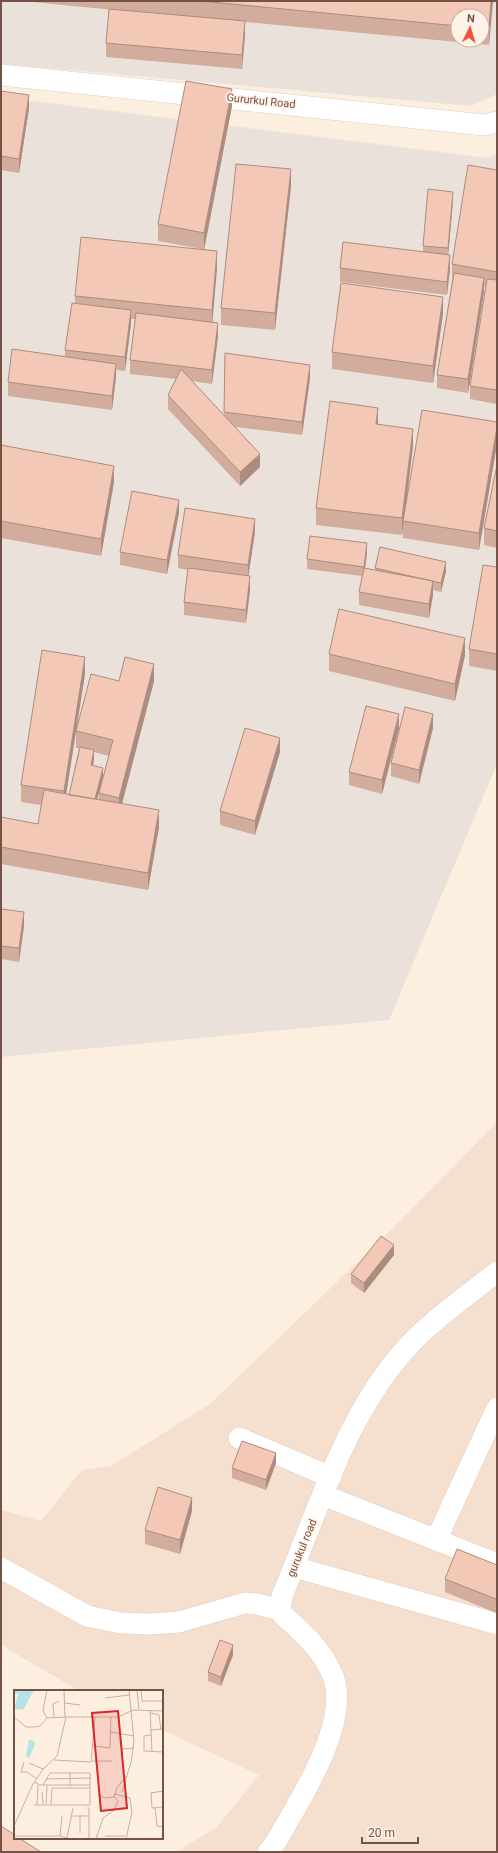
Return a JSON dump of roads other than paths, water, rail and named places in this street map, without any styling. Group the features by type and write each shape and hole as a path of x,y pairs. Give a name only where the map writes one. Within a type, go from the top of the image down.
{"street":[{"name":"Gururkul Road","path":"1,75 484,125 497,122"},
{"name":"gurukul road","path":"280,1610 282,1596 327,1486 361,1412 390,1368 414,1340 497,1272"},
{"path":"436,1540 497,1408"},
{"path":"239,1438 327,1486 436,1540 497,1564"},
{"path":"294,1567 497,1624"},
{"path":"1,1568 87,1616 121,1623 149,1624 179,1622 245,1603 280,1610 283,1615 313,1643 324,1658 333,1677 338,1696 336,1716 328,1742 305,1791 274,1845 268,1852"}]}
